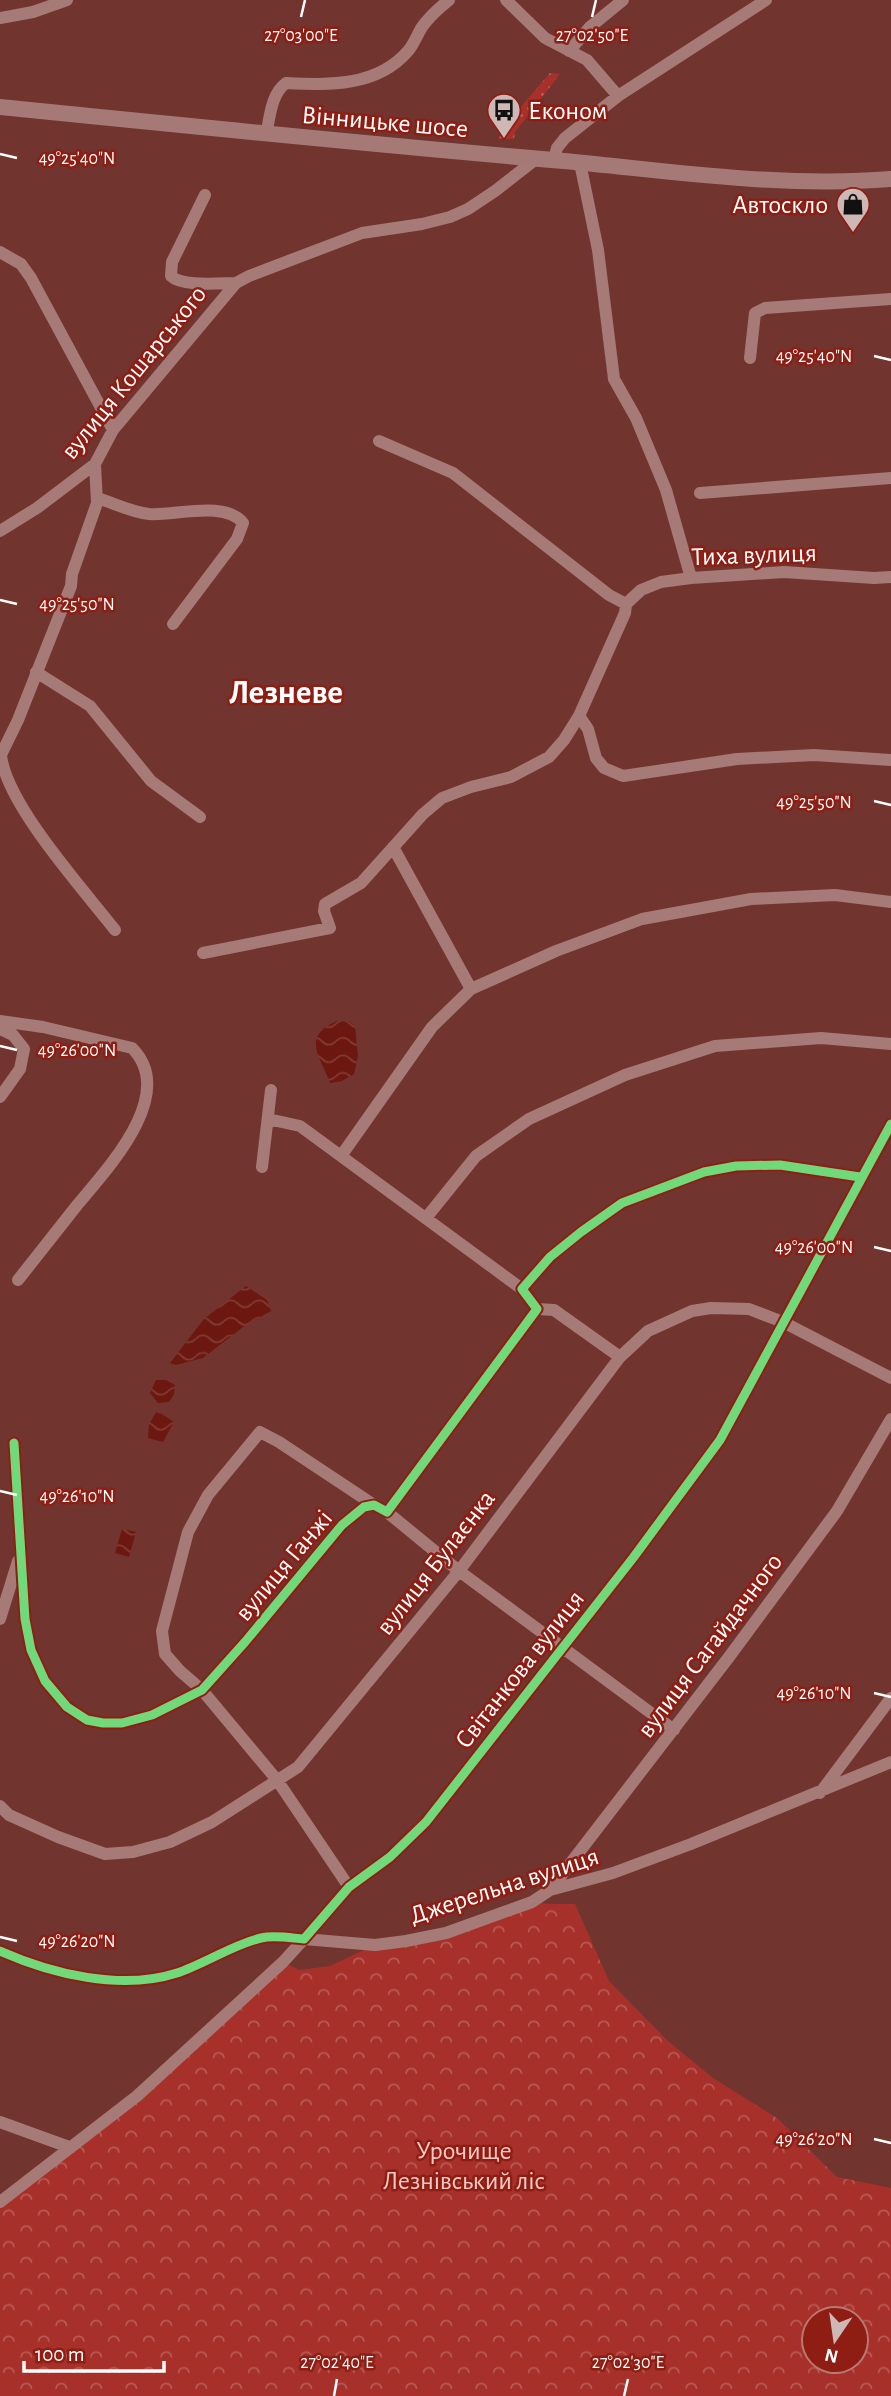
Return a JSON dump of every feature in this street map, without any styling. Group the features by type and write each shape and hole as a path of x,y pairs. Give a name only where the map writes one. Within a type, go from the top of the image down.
{"main road":[{"name":"Вінницьке шосе","path":"0,107 266,135 811,182 891,179"}],"street":[{"path":"0,18 33,12 67,0"},
{"path":"266,135 274,101 286,83 350,84 396,63 409,50 424,24 449,0"},
{"path":"506,0 545,38 587,60 618,96"},
{"path":"569,51 590,27 622,0"},
{"path":"554,160 557,148 565,138 618,96 766,0"},
{"name":"вулиця Кошарського","path":"1,528 37,508 95,464 113,430 236,283 362,233 450,217 486,197 536,159"},
{"path":"580,163 598,250 614,379 636,418 666,490 691,578"},
{"path":"205,195 172,262 171,276 184,282 236,283"},
{"path":"0,252 21,264 31,278 113,430"},
{"path":"750,358 755,313 765,308 891,299"},
{"path":"203,953 330,928 324,911 325,904 361,883 423,814 442,798 511,777 549,757 579,716 625,613 626,604 609,595 453,473 379,441"},
{"path":"95,464 97,498 72,573 71,586 18,720 0,756 6,776 38,831 115,930"},
{"path":"700,493 891,478"},
{"path":"97,498 135,512 152,514 203,510 237,516 243,523 237,539 173,624"},
{"name":"Тиха вулиця","path":"626,604 641,590 661,582 691,578 783,572 891,577"},
{"path":"36,672 90,706 151,780 200,817"},
{"path":"579,716 588,729 596,758 604,768 623,776 737,759 814,755 891,760"},
{"path":"393,847 471,989"},
{"path":"341,1156 432,1027 471,989 556,951 642,919 751,899 835,895 891,902"},
{"path":"0,1021 43,1027 132,1048 144,1064 148,1079 140,1116 127,1144 18,1280"},
{"path":"0,1029 13,1035 24,1049 20,1069 0,1097"},
{"path":"426,1219 476,1156 529,1119 625,1075 715,1046 821,1038 891,1044"},
{"path":"262,1167 271,1090"},
{"path":"268,1119 300,1126 522,1289 537,1309 554,1310 620,1357"},
{"name":"Світанкова вулиця","path":"304,1939 349,1887 390,1857 426,1822 633,1558 720,1440 891,1124"},
{"path":"522,1289 550,1257 622,1203 704,1172 736,1166 780,1165 860,1177"},
{"name":"вулиця Булаєнка","path":"0,1806 9,1815 33,1826 105,1854 133,1852 170,1842 212,1822 298,1767 459,1571 620,1357 648,1331 692,1311 711,1308 749,1309 783,1322 891,1378"},
{"path":"387,1512 537,1309"},
{"name":"вулиця Сагайдачного","path":"550,1890 674,1730 837,1511 891,1419"},
{"path":"349,1887 278,1780 202,1690 165,1654 162,1630 188,1532 208,1495 260,1432 387,1512 459,1571 674,1730"},
{"name":"вулиця Ганжі","path":"14,1443 25,1619 31,1650 45,1681 67,1707 87,1720 122,1723 152,1715 202,1690 342,1525 364,1507 374,1504"},
{"path":"0,1619 20,1551"},
{"path":"820,1793 891,1698"},
{"name":"Джерельна вулиця","path":"304,1939 375,1945 446,1933 531,1902 550,1890 613,1873 820,1793 891,1762"},
{"path":"0,1951 41,1967 72,1974 127,1980 176,1973 262,1938 304,1939"},
{"path":"0,2202 137,2096 283,1962 304,1939"},
{"path":"0,2122 69,2147"}],"green space":[{"path":"550,73 560,74 515,132 514,139 498,139 524,103"},
{"name":"Урочище Лезнівський ліс","path":"532,1902 575,1904 609,1981 668,2041 713,2078 777,2118 837,2177 891,2188 891,2396 0,2396 0,2202 69,2147 283,1962 299,1970 330,1966 375,1945 406,1941"}],"water":[{"path":"337,1021 349,1021 355,1026 358,1056 354,1074 342,1081 330,1083 316,1048 316,1041 326,1027"},
{"path":"246,1286 267,1300 271,1311 243,1327 203,1358 176,1365 170,1363 204,1319"},
{"path":"156,1380 166,1380 175,1385 169,1402 158,1403 150,1393"},
{"path":"157,1411 174,1422 163,1442 148,1438 149,1424"},
{"path":"122,1529 136,1532 129,1557 115,1553"}],"cycle path":[{"path":"0,1951 64,1973 110,1980 133,1980 177,1973 261,1938 304,1939 349,1887 390,1857 426,1822 633,1558 720,1440 891,1124"},
{"path":"14,1443 25,1619 31,1650 45,1681 67,1707 87,1720 122,1723 152,1715 202,1690 342,1525 364,1507 374,1505 387,1512 537,1309 522,1289 550,1257 581,1232 622,1203 704,1172 736,1166 780,1165 860,1177"}],"place":[{"name":"Економ","path":"504,140"},
{"name":"Автоскло","path":"853,234"}],"district":[{"name":"Лезневе","path":"286,691"}]}
